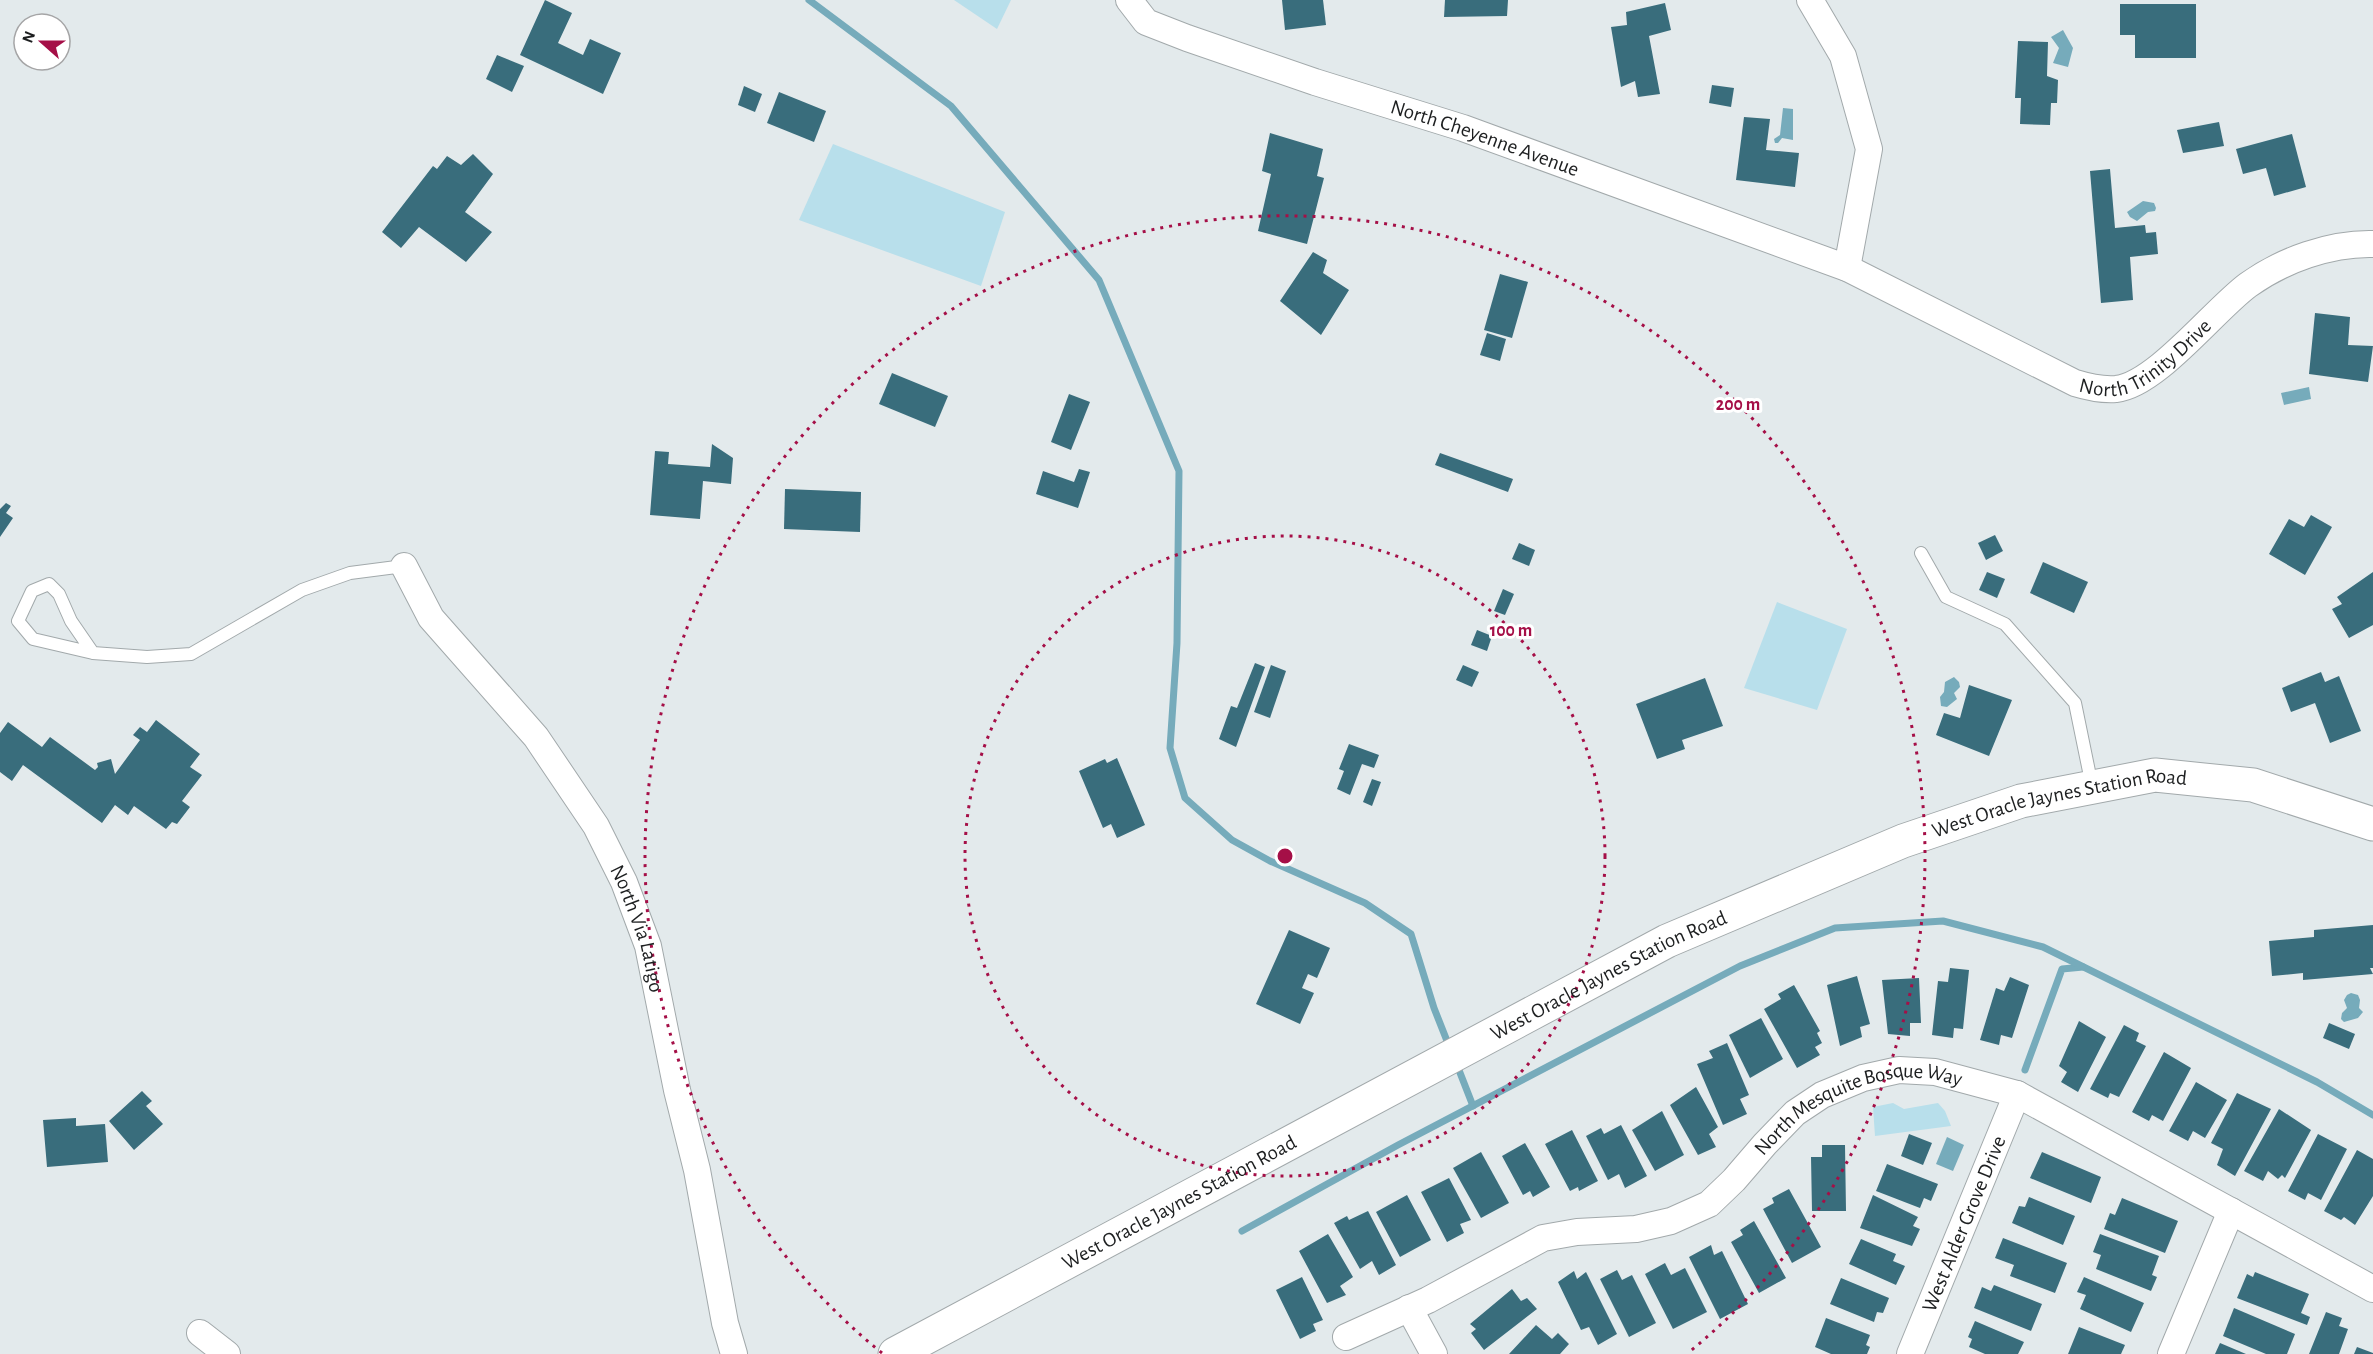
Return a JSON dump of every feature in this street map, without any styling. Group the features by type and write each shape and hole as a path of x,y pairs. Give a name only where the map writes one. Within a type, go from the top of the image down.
{"street":[{"name":"North Cheyenne Avenue","path":"1129,0 1146,22 1177,34 1315,82 1463,128 1847,268"},
{"path":"1810,0 1843,56 1869,149 1847,268"},
{"name":"North Trinity Drive","path":"1847,268 2075,383 2095,388 2118,389 2151,374 2248,286 2286,263 2338,248 2373,244"},
{"name":"North Via Latigo","path":"404,566 432,618 537,737 596,825 624,882 648,946 676,1090 697,1170 725,1323 735,1354"},
{"name":"West Oracle Jaynes Station Road","path":"895,1354 1667,940 1903,841 2021,801 2156,775 2253,785 2373,824"},
{"name":"North Mesquite Bosque Way","path":"1346,1337 1409,1308 1543,1238 1577,1232 1636,1229 1671,1221 1709,1204 1795,1113 1822,1095 1863,1078 1899,1070 1935,1072 2017,1094 2373,1289"},
{"name":"West Alder Grove Drive","path":"1910,1354 2017,1094"},
{"path":"2170,1354 2231,1211"},
{"path":"1409,1308 1434,1354"},
{"path":"200,1333 227,1354"}],"lane":[{"path":"1921,553 1946,597 2005,624 2075,703 2092,788"},
{"path":"93,653 71,621 59,594 49,584 32,591 18,621 33,639 93,653 147,657 191,654 302,590 350,573 404,566"}],"shaded area":[{"path":"954,0 1011,0 997,29"},
{"path":"2063,30 2073,48 2068,67 2053,63 2059,48 2051,37"},
{"path":"1783,108 1793,109 1793,140 1782,138 1775,143 1774,139 1780,135"},
{"path":"833,144 1005,212 981,286 799,220"},
{"path":"2143,201 2154,203 2156,208 2155,211 2148,212 2137,221 2127,212"},
{"path":"2309,387 2311,399 2284,405 2281,393"},
{"path":"1777,602 1847,629 1817,710 1744,688"},
{"path":"1954,677 1960,687 1954,693 1957,699 1947,707 1941,706 1940,697 1944,692 1945,682"},
{"path":"2351,993 2358,995 2359,1008 2363,1012 2358,1018 2344,1022 2341,1019 2342,1013 2347,1008 2344,1000"},
{"path":"1893,1103 1904,1109 1938,1103 1945,1111 1951,1126 1875,1136 1873,1107"},
{"path":"1947,1137 1964,1145 1953,1171 1936,1164"}],"building":[{"path":"545,0 572,13 558,43 583,55 590,39 621,53 603,94 520,55"},
{"path":"1282,0 1323,0 1326,25 1285,30"},
{"path":"1445,0 1508,0 1507,16 1444,17"},
{"path":"1665,3 1671,30 1649,36 1660,94 1638,97 1635,81 1621,87 1611,27 1627,25 1626,12"},
{"path":"2120,4 2196,4 2196,58 2135,58 2135,35 2120,35"},
{"path":"2018,41 2048,42 2047,76 2058,80 2057,103 2051,103 2050,125 2020,124 2021,98 2015,98"},
{"path":"497,55 524,66 512,92 486,79"},
{"path":"1712,85 1734,88 1731,107 1709,103"},
{"path":"744,86 762,94 755,112 738,105"},
{"path":"779,92 826,111 814,142 767,123"},
{"path":"1744,117 1770,119 1766,150 1799,153 1795,187 1736,180"},
{"path":"2219,122 2224,146 2183,153 2177,130"},
{"path":"1270,133 1323,149 1317,176 1324,178 1307,244 1258,231 1271,174 1262,171"},
{"path":"2292,134 2306,187 2274,196 2266,168 2243,174 2236,149"},
{"path":"473,154 493,174 465,212 492,232 466,262 419,227 401,248 382,232 433,166 437,169 447,156 461,165"},
{"path":"2110,169 2115,228 2145,225 2146,233 2156,232 2158,254 2130,257 2133,300 2101,303 2090,171"},
{"path":"1313,252 1327,260 1323,273 1349,290 1321,335 1280,301"},
{"path":"1500,274 1528,282 1512,338 1484,330"},
{"path":"2315,313 2350,317 2348,345 2373,346 2368,382 2309,374"},
{"path":"1487,333 1506,339 1500,361 1480,355"},
{"path":"892,373 948,396 935,427 879,404"},
{"path":"1069,394 1090,402 1071,450 1051,442"},
{"path":"712,444 733,458 731,484 703,481 700,519 650,515 655,451 669,452 668,464 710,467"},
{"path":"1440,453 1513,479 1508,492 1435,465"},
{"path":"1079,469 1090,472 1078,508 1036,494 1043,471 1074,482"},
{"path":"785,489 861,492 860,532 784,529"},
{"path":"6,503 11,506 6,513 13,518 0,537 0,509"},
{"path":"2311,515 2332,527 2305,575 2269,554 2289,519 2304,527"},
{"path":"1995,535 2003,551 1986,560 1978,543"},
{"path":"1519,543 1535,550 1529,566 1512,559"},
{"path":"2043,562 2088,582 2074,613 2030,593"},
{"path":"1987,572 2005,579 1997,598 1979,590"},
{"path":"2373,572 2373,625 2349,638 2332,609 2342,604 2337,597"},
{"path":"1503,589 1514,594 1505,615 1494,611"},
{"path":"1477,630 1492,636 1487,651 1471,645"},
{"path":"1255,663 1265,667 1236,747 1219,739 1231,706 1237,708"},
{"path":"1271,665 1286,671 1270,718 1254,712"},
{"path":"1463,665 1479,672 1472,687 1456,680"},
{"path":"2321,672 2325,682 2339,676 2361,731 2330,743 2315,703 2291,712 2282,688"},
{"path":"1705,678 1723,726 1682,740 1685,749 1657,759 1636,704"},
{"path":"1969,685 2012,700 1989,756 1936,735 1944,713 1960,718"},
{"path":"156,720 200,754 190,767 202,775 182,801 190,807 177,824 172,822 166,829 134,806 128,815 115,805 102,823 23,765 12,781 0,772 0,733 8,722 42,747 50,737 95,770 98,767 97,763 111,759 115,774 140,740 133,735 140,727 147,732"},
{"path":"1349,744 1379,755 1374,768 1362,764 1350,795 1337,789 1344,771 1339,769"},
{"path":"1117,758 1145,825 1117,838 1111,824 1103,828 1079,771 1105,759 1107,763"},
{"path":"1372,779 1381,782 1372,806 1363,802"},
{"path":"2373,925 2373,968 2370,968 2373,974 2303,980 2303,973 2272,976 2269,941 2314,937 2314,930"},
{"path":"1289,930 1330,948 1317,978 1308,974 1302,988 1314,993 1300,1024 1256,1004"},
{"path":"1950,968 1969,970 1963,1029 1954,1028 1953,1038 1932,1035 1938,981 1948,982"},
{"path":"1857,976 1870,1024 1860,1027 1862,1037 1840,1046 1827,985"},
{"path":"2010,977 2029,985 2012,1038 2001,1035 1999,1045 1980,1040 1996,988 2004,991"},
{"path":"1919,978 1921,1023 1910,1023 1910,1036 1888,1034 1882,980"},
{"path":"1794,985 1820,1031 1817,1033 1822,1043 1815,1047 1820,1055 1797,1068 1764,1009 1781,999 1778,994"},
{"path":"1761,1018 1783,1059 1750,1078 1729,1035"},
{"path":"2079,1021 2106,1037 2078,1092 2061,1082 2067,1072 2059,1066"},
{"path":"2329,1023 2355,1034 2349,1049 2323,1038"},
{"path":"2124,1025 2139,1033 2136,1041 2146,1046 2119,1097 2110,1093 2108,1098 2090,1089"},
{"path":"1727,1043 1749,1095 1740,1099 1747,1114 1723,1125 1697,1064 1713,1058 1709,1051"},
{"path":"2164,1052 2191,1068 2163,1121 2152,1115 2149,1121 2132,1112"},
{"path":"2196,1082 2227,1100 2205,1138 2193,1131 2188,1141 2169,1131"},
{"path":"1696,1087 1718,1127 1709,1134 1716,1147 1698,1155 1670,1105"},
{"path":"142,1091 152,1101 146,1106 163,1124 134,1150 109,1121"},
{"path":"2237,1093 2271,1109 2235,1176 2217,1165 2223,1149 2211,1143"},
{"path":"2279,1109 2311,1130 2285,1178 2282,1175 2278,1179 2268,1171 2263,1181 2244,1171"},
{"path":"1662,1111 1684,1155 1655,1171 1632,1130"},
{"path":"76,1118 76,1126 105,1124 108,1162 47,1167 43,1120"},
{"path":"1621,1125 1647,1176 1625,1188 1619,1174 1608,1180 1586,1136 1601,1128 1604,1134"},
{"path":"1572,1130 1598,1181 1579,1191 1578,1187 1570,1191 1545,1144"},
{"path":"1909,1134 1932,1143 1923,1165 1901,1156"},
{"path":"2318,1134 2347,1149 2321,1200 2308,1193 2305,1200 2288,1191"},
{"path":"1525,1143 1550,1187 1533,1197 1530,1191 1523,1195 1502,1156"},
{"path":"1822,1145 1845,1145 1846,1211 1812,1211 1811,1157 1822,1157"},
{"path":"2357,1150 2373,1159 2373,1196 2355,1225 2344,1217 2341,1220 2324,1211"},
{"path":"1481,1152 1509,1203 1481,1218 1453,1168"},
{"path":"2042,1152 2101,1177 2091,1203 2030,1178"},
{"path":"1887,1164 1938,1184 1931,1201 1924,1198 1920,1208 1876,1191"},
{"path":"1449,1178 1471,1220 1460,1224 1464,1233 1447,1242 1421,1192"},
{"path":"1789,1189 1821,1247 1792,1263 1763,1209 1774,1203 1772,1198"},
{"path":"1407,1195 1431,1240 1400,1257 1376,1212"},
{"path":"1873,1195 1918,1217 1913,1226 1920,1229 1912,1246 1860,1228"},
{"path":"2029,1197 2075,1216 2063,1245 2012,1223 2019,1206 2025,1207"},
{"path":"2122,1198 2178,1221 2165,1253 2104,1229 2110,1213 2115,1215"},
{"path":"1368,1211 1396,1265 1379,1275 1372,1261 1360,1269 1334,1223 1347,1216 1349,1220"},
{"path":"1754,1221 1786,1278 1759,1293 1731,1242 1743,1235 1740,1230"},
{"path":"1328,1234 1353,1277 1340,1286 1346,1295 1327,1303 1299,1251"},
{"path":"2100,1234 2159,1256 2152,1275 2157,1277 2151,1291 2096,1269 2101,1255 2093,1252"},
{"path":"2003,1238 2067,1263 2055,1293 2010,1276 2014,1265 1995,1258"},
{"path":"1861,1239 1896,1254 1893,1261 1905,1266 1896,1285 1849,1264"},
{"path":"1711,1245 1714,1255 1722,1251 1748,1304 1720,1319 1689,1257"},
{"path":"1665,1263 1671,1275 1685,1268 1707,1312 1673,1329 1645,1274"},
{"path":"1617,1270 1622,1280 1632,1275 1656,1323 1629,1337 1600,1279"},
{"path":"1574,1271 1577,1279 1586,1272 1617,1334 1598,1345 1589,1327 1581,1330 1558,1282"},
{"path":"2255,1272 2309,1294 2301,1313 2310,1317 2307,1325 2237,1298 2247,1274 2253,1277"},
{"path":"1302,1277 1323,1320 1313,1324 1316,1331 1300,1339 1276,1290"},
{"path":"2084,1277 2144,1303 2131,1332 2080,1309 2086,1295 2077,1292"},
{"path":"1841,1278 1889,1298 1883,1313 1877,1312 1874,1322 1830,1304"},
{"path":"1994,1285 2042,1304 2031,1331 1974,1308 1982,1287 1991,1291"},
{"path":"1512,1289 1521,1301 1527,1298 1537,1309 1484,1350 1471,1333 1476,1329 1470,1324"},
{"path":"2234,1308 2295,1334 2287,1354 2266,1354 2223,1336"},
{"path":"2326,1312 2342,1318 2339,1326 2348,1329 2339,1354 2309,1354"},
{"path":"1826,1318 1870,1335 1866,1345 1870,1347 1867,1354 1831,1354 1815,1347"},
{"path":"1975,1321 2024,1342 2018,1354 1985,1354 1969,1347 1972,1339 1968,1337"},
{"path":"1536,1325 1552,1339 1558,1333 1569,1344 1560,1354 1509,1354"},
{"path":"2079,1327 2125,1345 2121,1354 2068,1354"},
{"path":"2220,1343 2246,1354 2215,1354"},
{"path":"2357,1347 2373,1353 2373,1354 2354,1354"}],"waterway":[{"path":"809,0 951,106 1099,280 1179,471 1177,643 1170,748 1185,798 1232,840 1270,861 1365,903 1411,934 1434,1008 1449,1046"},
{"path":"1242,1231 1398,1145 1740,966 1835,928 1943,921 2043,947 2317,1082 2373,1115"},
{"path":"2025,1070 2062,969 2083,967"},
{"path":"1457,1065 1473,1106"}]}
